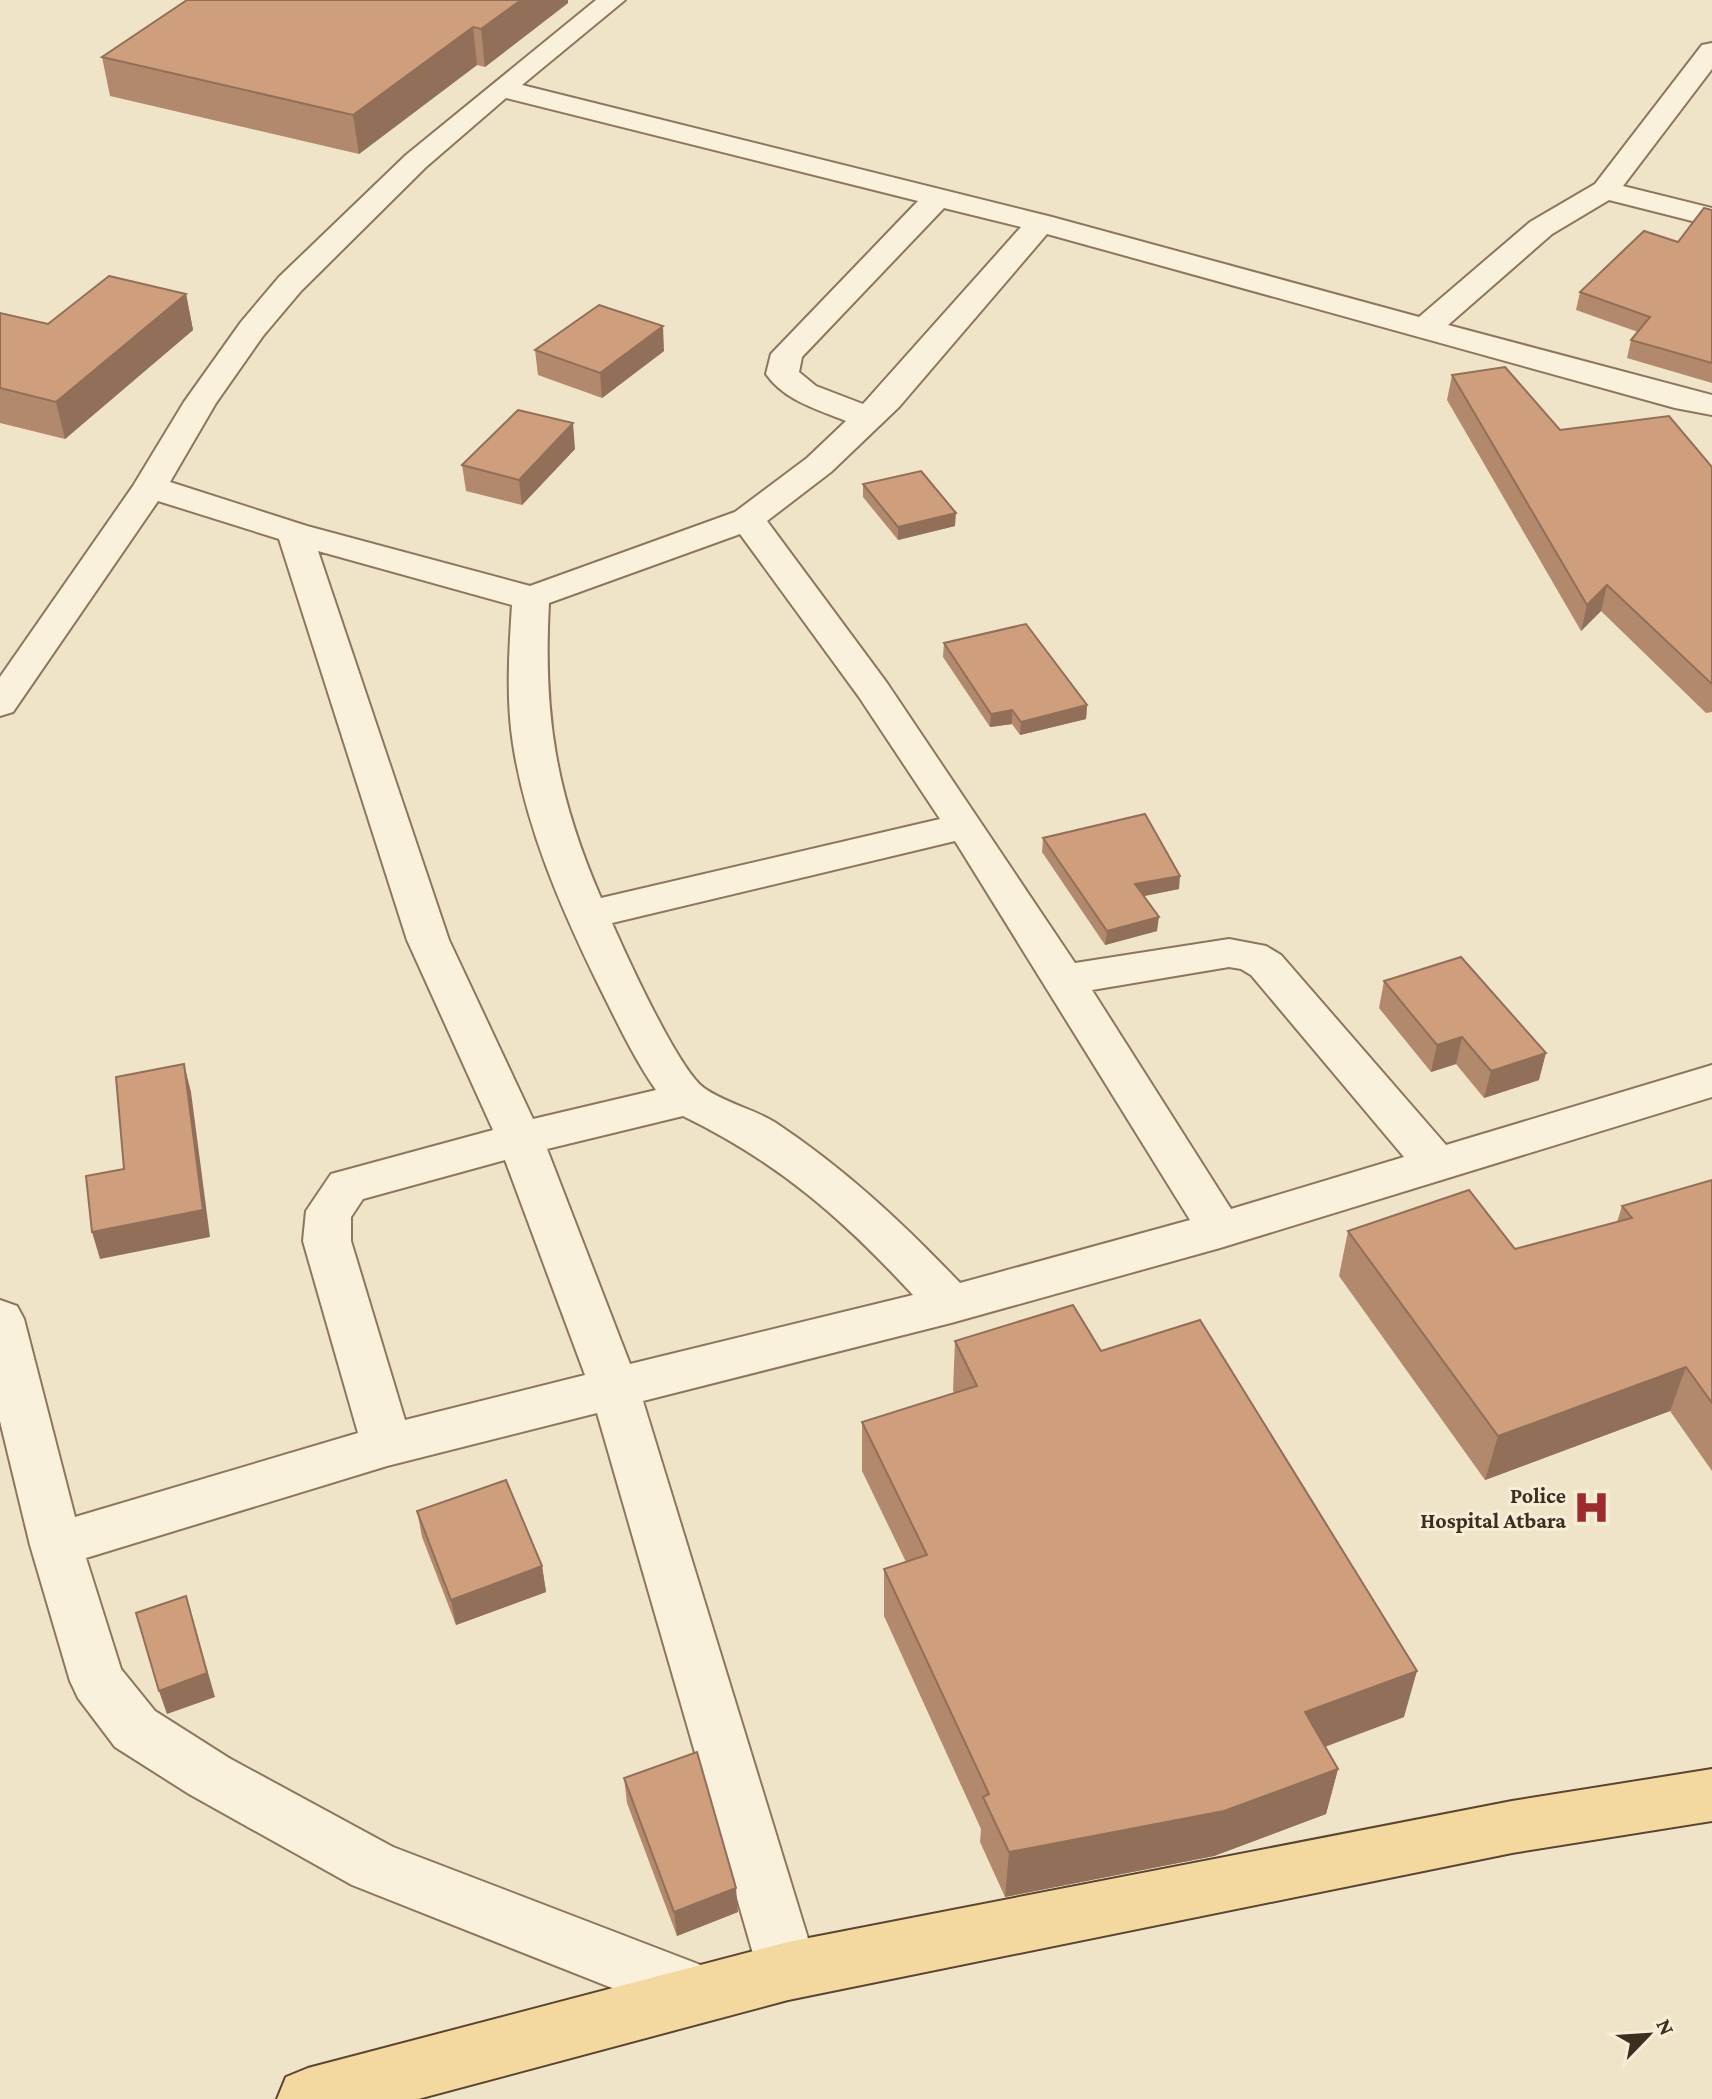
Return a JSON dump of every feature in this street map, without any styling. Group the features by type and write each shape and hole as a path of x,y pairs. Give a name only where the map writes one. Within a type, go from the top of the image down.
{"main road":[{"path":"308,2099 788,1971 1512,1827 1712,1795"}],"street":[{"path":"0,704 150,487 200,402 252,329 290,284 416,161 501,88 612,0"},
{"path":"1427,327 1541,228 1605,190 1706,65"},
{"path":"501,88 1041,223 1687,401 1712,405"},
{"path":"1605,190 1712,217"},
{"path":"869,418 804,393 782,374 787,354 938,197"},
{"path":"150,487 295,533 531,597 747,519 819,465 869,418 1041,223"},
{"path":"747,519 819,611 903,730 1220,1230"},
{"path":"295,533 428,940 520,1139 615,1389 788,1971"},
{"path":"531,597 527,664 532,742 557,843 588,915 659,1061 687,1099 752,1130 808,1167 886,1235 951,1304"},
{"path":"588,915 965,826"},
{"path":"1064,980 1229,953 1251,956 1266,965 1435,1163"},
{"path":"56,1545 387,1445 951,1304 1220,1230 1712,1081"},
{"path":"387,1445 327,1241 325,1217 347,1186 520,1139 687,1099"},
{"path":"0,1319 56,1545 97,1681 135,1729 209,1776 373,1866 698,1993"}],"building":[{"path":"187,0 521,0 481,29 473,27 353,115 102,57"},
{"path":"1704,208 1712,210 1712,363 1631,340 1650,317 1580,292 1644,231 1678,242"},
{"path":"109,276 186,294 56,402 0,388 0,313 48,324"},
{"path":"599,305 663,326 600,373 535,350"},
{"path":"1505,367 1560,430 1669,416 1712,467 1712,684 1607,585 1587,605 1452,375"},
{"path":"518,410 573,423 519,480 462,465"},
{"path":"921,471 956,513 898,527 863,484"},
{"path":"1026,624 1087,705 1021,722 1012,710 991,714 944,643"},
{"path":"1145,814 1180,876 1135,884 1159,917 1107,931 1043,838"},
{"path":"1461,957 1546,1053 1491,1071 1462,1037 1437,1045 1384,981"},
{"path":"184,1064 203,1210 92,1232 86,1176 124,1169 116,1077"},
{"path":"1712,1180 1712,1403 1686,1367 1498,1436 1348,1231 1469,1190 1515,1249 1632,1218 1622,1206"},
{"path":"1073,1305 1101,1351 1200,1320 1417,1671 1305,1712 1338,1769 1224,1811 1009,1852 983,1797 989,1794 884,1569 927,1555 862,1422 977,1386 955,1341"},
{"path":"506,1480 542,1566 451,1600 417,1511"},
{"path":"186,1596 207,1673 159,1691 136,1613"},
{"path":"697,1752 736,1888 674,1912 624,1778"}],"place":[{"name":"Police Hospital Atbara","path":"1592,1508"}]}
